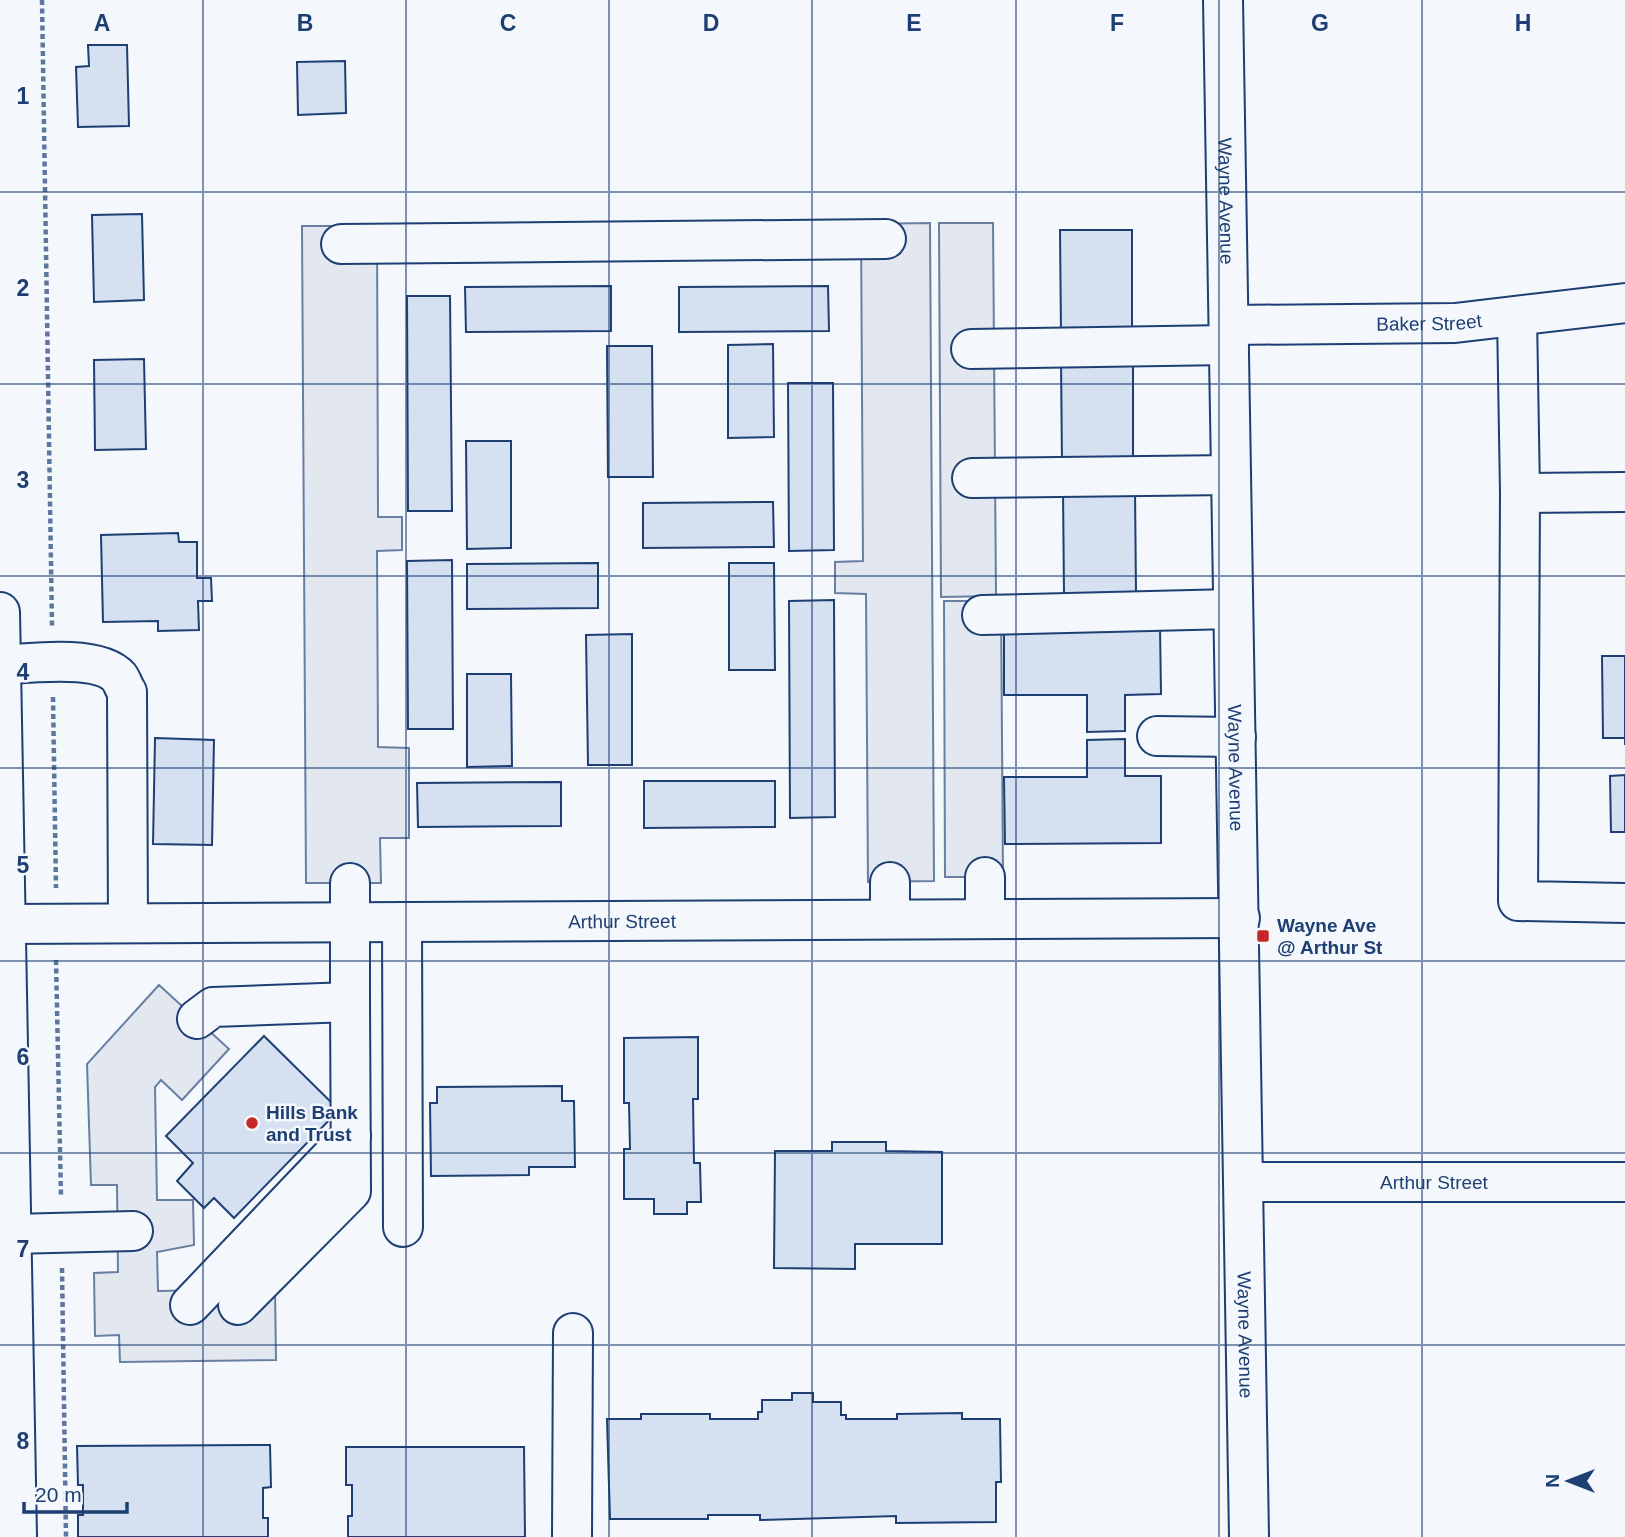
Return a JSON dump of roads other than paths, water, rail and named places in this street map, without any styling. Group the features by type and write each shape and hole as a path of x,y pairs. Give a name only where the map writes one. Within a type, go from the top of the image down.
{"street":[{"name":"Wayne Avenue","path":"1223,0 1249,1537"},
{"path":"341,244 886,239"},
{"name":"Baker Street","path":"971,349 1455,323 1625,303"},
{"path":"1517,316 1520,493 1518,901 1625,903"},
{"path":"972,478 1231,475"},
{"path":"1520,493 1625,492"},
{"path":"982,615 1233,609"},
{"path":"0,612 17,1537"},
{"path":"1,665 53,661 107,669 120,677 127,692 128,923"},
{"path":"1157,736 1236,737"},
{"path":"985,877 985,919"},
{"path":"890,882 890,919"},
{"path":"238,1305 351,1191 349,883"},
{"name":"Arthur Street","path":"6,924 1240,918"},
{"path":"402,922 402,1227"},
{"path":"197,1019 213,1007 350,1002"},
{"path":"191,1305 351,1136"},
{"name":"Arthur Street","path":"1243,1182 1625,1182"},
{"path":"12,1234 134,1231"},
{"path":"572,1537 573,1333"}],"place":[{"name":"Wayne Ave @ Arthur St","path":"1263,936"},
{"name":"Hills Bank and Trust","path":"252,1123"}]}
